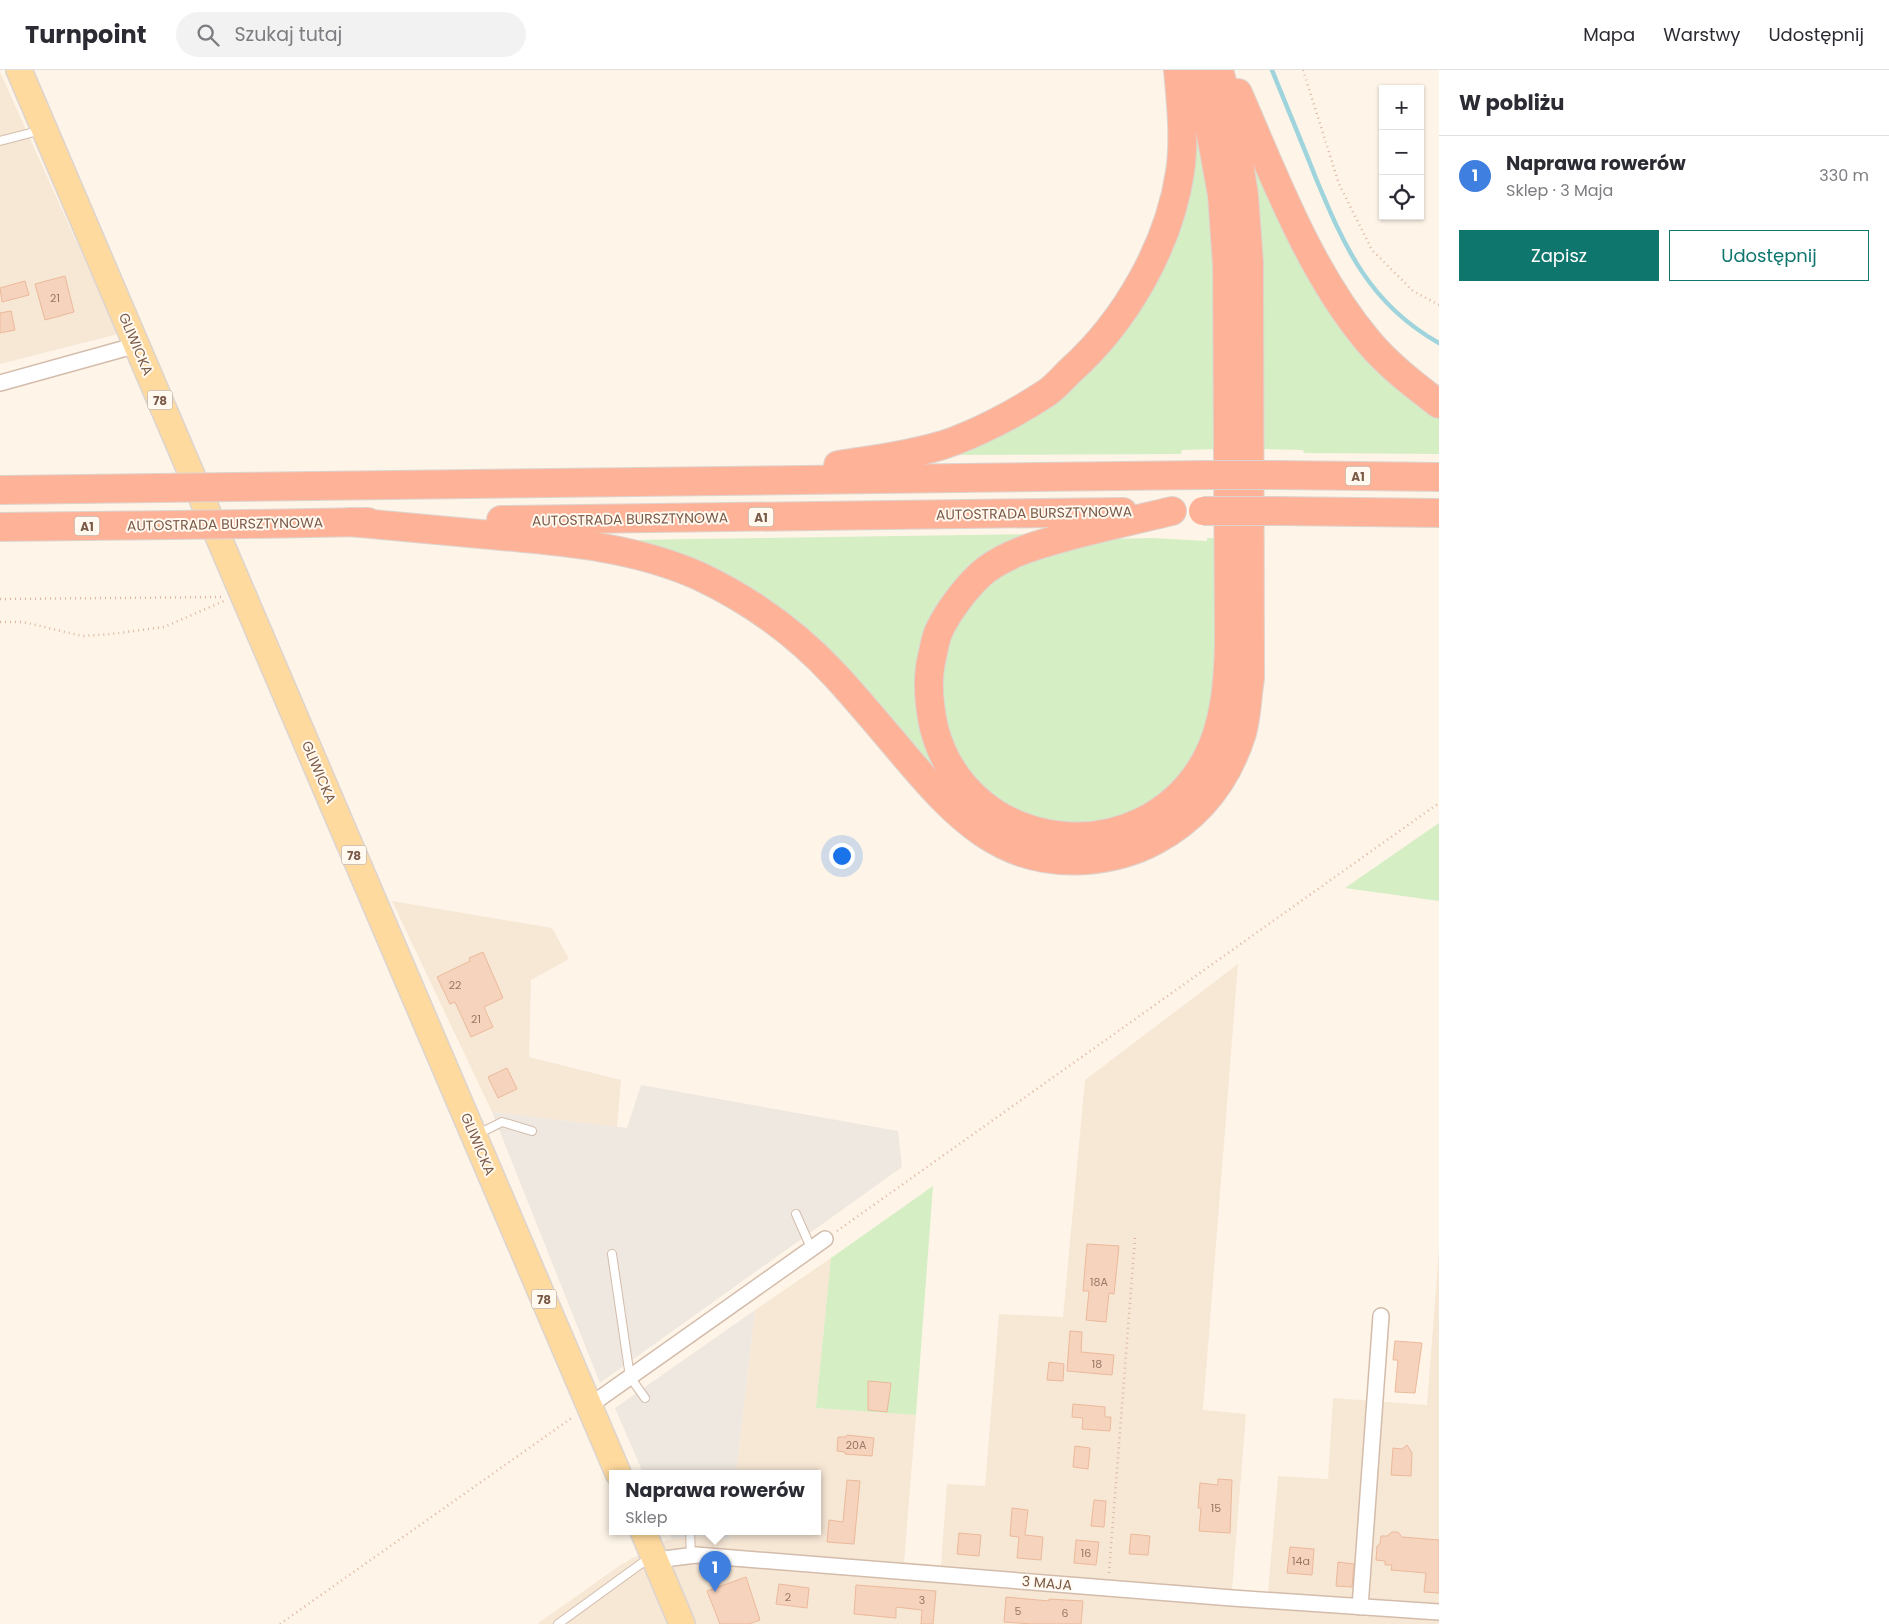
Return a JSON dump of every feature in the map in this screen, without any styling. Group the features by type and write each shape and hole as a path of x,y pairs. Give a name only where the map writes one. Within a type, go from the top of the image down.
{"highway":[{"path":"732,480 879,459 943,444 996,422 1048,391 1081,361 1125,309 1150,267 1168,222 1180,172 1182,118 1178,70"},
{"path":"1172,511 1025,548 987,570 960,597 938,632 928,671 930,709 939,746 958,780 983,806 1010,823 1041,833 1071,837 1105,834 1137,824 1163,809 1187,787 1206,760 1219,726 1228,678 1229,644 1227,265 1222,195 1209,124 1195,70"},
{"path":"350,522 576,542 615,549 659,561 699,576 748,603 794,636 834,674 939,797 968,823 1000,844 1035,857 1070,861 1109,858 1142,848 1178,828 1206,801 1228,769 1242,731 1250,678 1249,262 1244,195 1232,119 1219,70"},
{"path":"1227,70 1307,246 1337,299 1368,342 1411,383 1439,404"},
{"name":"A1","path":"0,490 1203,475 1439,477"},
{"name":"AUTOSTRADA BURSZTYNOWA","path":"0,527 1172,511 1439,513"}],"main road":[{"name":"GLIWICKA","path":"19,70 617,1470"},
{"path":"645,1535 682,1624"}],"street":[{"path":"0,383 137,345"},
{"path":"590,1406 825,1239"},
{"path":"1360,1607 1381,1316"},
{"name":"3 MAJA","path":"656,1560 691,1556 1439,1612"}],"lane":[{"path":"0,141 44,130"},
{"path":"474,1136 502,1122 532,1130"},
{"path":"796,1214 812,1248"},
{"path":"612,1254 630,1377 645,1398"},
{"path":"690,1535 691,1556"},
{"path":"558,1624 642,1563 656,1560"}],"path":[{"path":"1303,70 1339,184 1372,250 1414,291 1439,304"},
{"path":"0,599 224,597"},
{"path":"0,622 23,622 82,636 111,634 164,627 232,597"},
{"path":"825,1239 1439,803"},
{"path":"1108,1588 1135,1238"},
{"path":"280,1624 590,1406"}],"shaded area":[{"path":"0,72 118,334 0,364"},
{"path":"392,901 552,928 569,959 531,980 529,1057 621,1080 617,1127 492,1112"},
{"path":"1238,964 1203,1410 1246,1414 1232,1590 1268,1593 1278,1476 1328,1479 1333,1398 1427,1405 1439,1250 1439,1624 537,1624 622,1564 667,1540 698,1536 729,1540 730,1535 821,1535 821,1470 736,1470 755,1310 831,1258 816,1408 916,1415 904,1562 941,1565 947,1484 985,1486 999,1314 1063,1317 1085,1080"},
{"path":"641,1085 898,1131 902,1167 600,1383 492,1112 627,1128"},
{"path":"755,1310 736,1470 642,1470 615,1408"},
{"path":"670,1535 730,1535 729,1540 698,1536 672,1539"}],"green space":[{"path":"1191,90 1217,236 1219,449 1182,450 1181,454 937,455 1130,318"},
{"path":"1240,115 1276,202 1439,413 1439,454 1304,453 1303,450 1258,449"},
{"path":"1039,534 1039,536 1022,542 989,560 961,584 950,599 932,632 923,661 920,690 923,719 932,748 960,794 999,824 1043,841 1089,843 1135,832 1175,808 1208,770 1229,721 1232,703 1235,676 1237,594 1236,538 1244,538 1245,648 1242,686 1235,722 1223,756 1205,787 1180,814 1148,835 1131,842 1095,850 1062,851 1029,845 998,832 966,809 949,793 916,758 856,686 807,637 782,617 729,583 701,569 637,544 637,540"},
{"path":"1153,538 1207,541 1207,538 1221,538 1220,654 1203,743 1170,791 1116,821 1040,823 989,796 950,745 938,693 944,648 975,595 1012,567 1108,539"},
{"path":"1439,823 1439,901 1345,888"},
{"path":"933,1186 916,1415 816,1408 831,1258"}],"building":[{"path":"65,276 74,312 45,320 35,284"},
{"path":"25,281 29,295 2,302 0,288"},
{"path":"11,311 15,330 0,333 0,313"},
{"path":"483,952 503,998 484,1007 493,1027 471,1037 455,1002 450,1004 437,977 470,961 469,958"},
{"path":"507,1068 517,1089 498,1098 488,1077"},
{"path":"1087,1244 1119,1246 1114,1294 1109,1293 1106,1322 1086,1320 1089,1291 1083,1291"},
{"path":"1070,1331 1082,1332 1081,1352 1114,1355 1112,1375 1067,1371"},
{"path":"1395,1341 1422,1343 1415,1393 1395,1392 1398,1360 1393,1360"},
{"path":"1049,1362 1064,1364 1063,1381 1047,1380"},
{"path":"868,1381 891,1383 887,1412 868,1410"},
{"path":"1073,1404 1105,1407 1105,1417 1111,1417 1110,1431 1082,1429 1083,1418 1072,1417"},
{"path":"847,1435 874,1438 872,1456 845,1454 845,1452 837,1451 838,1437 846,1437"},
{"path":"1407,1445 1412,1453 1411,1476 1391,1475 1393,1448 1402,1449"},
{"path":"1075,1446 1090,1448 1088,1469 1073,1467"},
{"path":"1218,1479 1232,1480 1230,1533 1199,1531 1201,1508 1198,1508 1200,1483 1218,1485"},
{"path":"847,1480 860,1481 854,1544 827,1542 829,1520 843,1522"},
{"path":"1094,1500 1106,1501 1104,1527 1091,1526"},
{"path":"1012,1508 1028,1510 1025,1535 1043,1537 1041,1560 1017,1558 1019,1537 1010,1536"},
{"path":"1392,1532 1398,1532 1402,1537 1439,1540 1439,1593 1424,1592 1426,1573 1391,1570 1392,1565 1385,1565 1385,1561 1376,1560 1377,1546 1380,1544 1381,1536 1387,1536"},
{"path":"959,1533 981,1535 979,1556 957,1554"},
{"path":"1131,1534 1150,1536 1148,1555 1129,1554"},
{"path":"1076,1540 1099,1542 1096,1565 1074,1563"},
{"path":"1290,1547 1314,1549 1312,1575 1287,1573"},
{"path":"1338,1562 1354,1564 1352,1587 1336,1586"},
{"path":"746,1577 760,1620 749,1624 720,1624 707,1591"},
{"path":"779,1584 809,1588 807,1608 776,1604"},
{"path":"856,1585 936,1591 933,1624 921,1624 922,1610 896,1607 896,1618 854,1614"},
{"path":"1006,1597 1049,1601 1049,1599 1083,1601 1081,1624 1004,1622"}],"waterway":[{"path":"1272,70 1326,202 1362,271 1394,310 1439,343"}],"place":[{"name":"Naprawa rowerów","path":"715,1592"}]}
